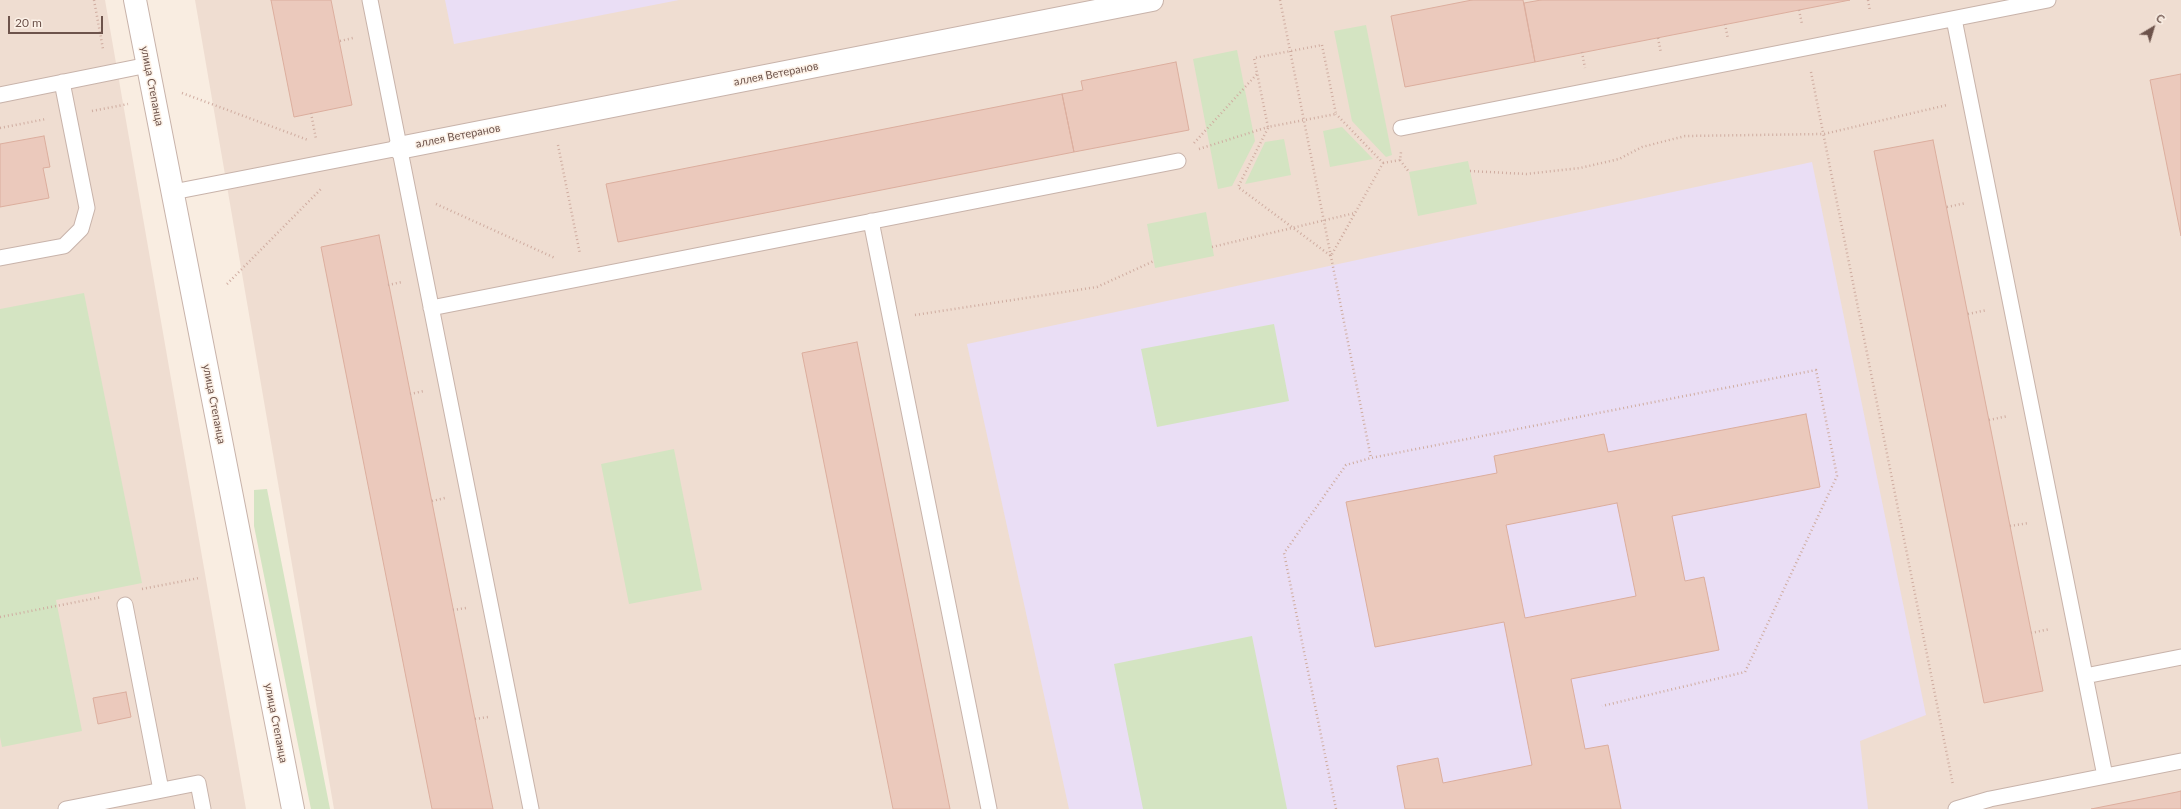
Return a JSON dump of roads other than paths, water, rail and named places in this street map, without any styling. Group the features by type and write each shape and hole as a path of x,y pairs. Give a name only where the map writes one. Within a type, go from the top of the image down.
{"street":[{"name":"улица Степанца","path":"135,0 292,809"},
{"name":"аллея Ветеранов","path":"399,148 1152,0"}],"lane":[{"path":"370,0 531,809"},
{"path":"1401,128 2048,0"},
{"path":"1954,19 2105,776"},
{"path":"0,94 148,65"},
{"path":"0,258 64,246 81,229 87,208 62,82"},
{"path":"173,192 399,148"},
{"path":"431,308 584,274 871,221 1182,157"},
{"path":"871,221 989,809"},
{"path":"124,605 161,790"},
{"path":"2085,676 2181,657"},
{"path":"1957,808 1990,799 2181,761"},
{"path":"66,809 198,783 203,809"}]}
